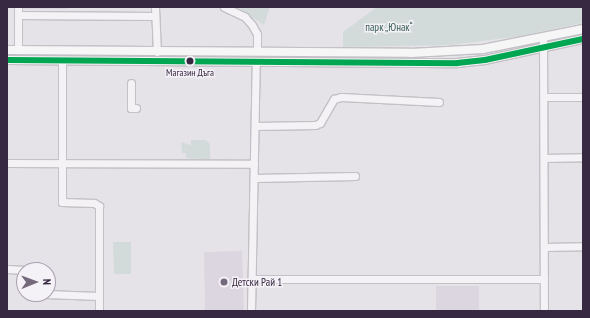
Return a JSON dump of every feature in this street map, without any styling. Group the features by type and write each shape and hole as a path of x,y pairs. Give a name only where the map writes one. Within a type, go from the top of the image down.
{"main road":[{"path":"7,50 157,52 257,51 411,54 482,49 583,29"},
{"path":"7,60 256,61 413,65 457,63 543,48 583,39"},
{"path":"256,61 257,51"}],"street":[{"path":"18,7 18,50"},
{"path":"155,7 157,52"},
{"path":"224,7 245,17 252,24 256,34 257,51"},
{"path":"18,15 156,16"},
{"path":"543,38 544,311"},
{"path":"62,61 62,202 94,203 99,208 99,311"},
{"path":"251,311 256,61"},
{"path":"131,83 131,108 136,108"},
{"path":"255,126 315,126 320,123 334,99 342,97 439,102"},
{"path":"544,97 583,97"},
{"path":"544,158 583,157"},
{"path":"7,163 254,164"},
{"path":"254,178 355,176"},
{"path":"544,246 583,246"},
{"path":"252,279 544,279"},
{"path":"56,294 99,296"}],"shaded area":[{"path":"20,7 68,7 68,9 20,9"},
{"name":"Детски Рай 1","path":"242,251 244,311 205,311 204,252"},
{"path":"436,286 479,286 479,311 436,311"}],"green space":[{"path":"237,7 270,7 264,25"},
{"name":"парк „Юнак“","path":"377,7 583,7 583,23 521,36 451,45 343,47 343,32"},
{"path":"191,140 206,140 210,144 210,160 186,158 186,153 182,153 181,142 191,145"},
{"path":"113,242 131,242 131,274 114,274"}],"transit line":[{"path":"7,60 457,63 485,60 583,39"}],"place":[{"name":"Магазин Дъга","path":"190,61"},
{"name":"Детски Рай 1","path":"224,282"}]}
